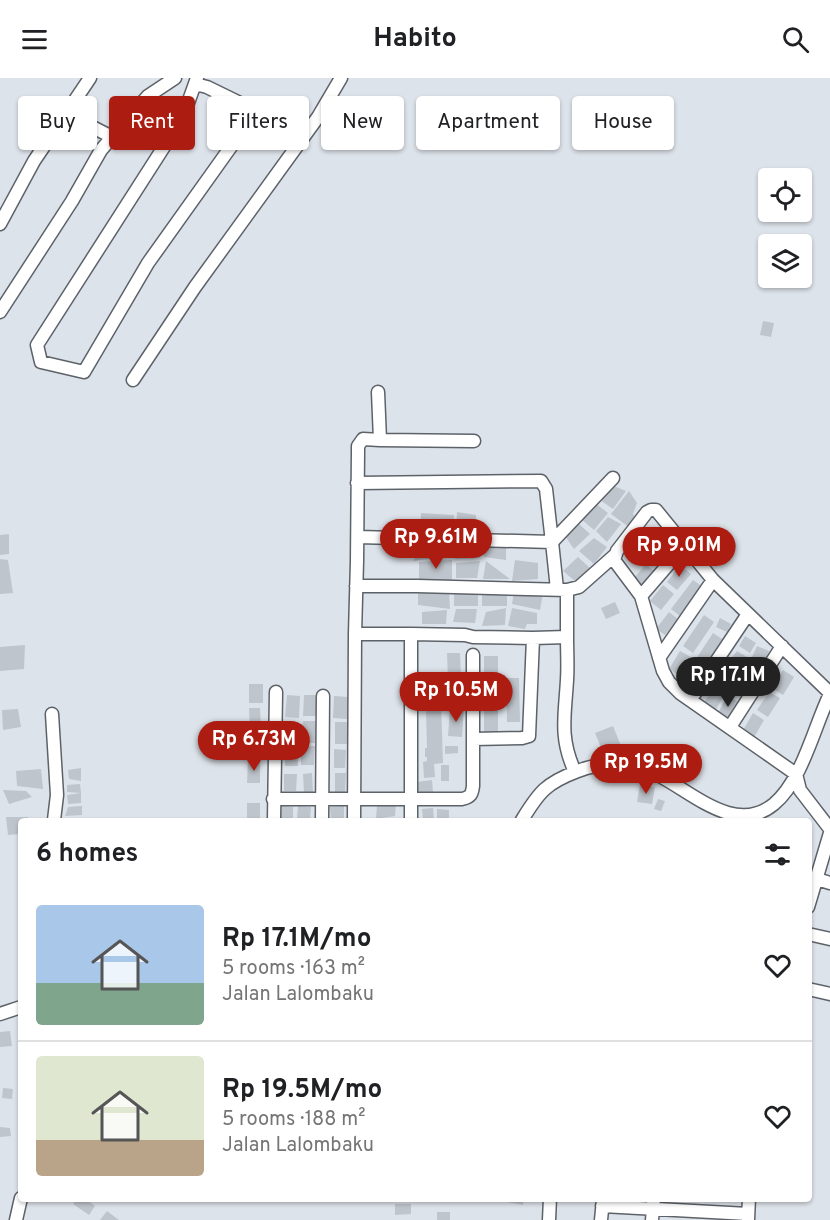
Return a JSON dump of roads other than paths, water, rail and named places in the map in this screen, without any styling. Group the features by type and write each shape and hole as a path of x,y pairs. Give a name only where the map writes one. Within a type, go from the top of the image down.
{"street":[{"path":"78,96 90,78"},
{"path":"148,96 175,78"},
{"path":"133,380 195,287 310,128 341,78"},
{"path":"225,96 196,81 183,117 37,345 41,362 84,372 148,263 229,150"},
{"path":"0,312 72,201 100,150 109,140"},
{"path":"0,224 42,150"},
{"path":"378,392 380,440"},
{"path":"354,818 357,483 360,443 363,439 474,441"},
{"path":"358,537 552,542 613,478"},
{"path":"357,483 541,481 546,489 552,542 562,590 568,676 563,726 564,744 575,772"},
{"path":"356,586 562,590 579,587 615,555 647,512 656,510 713,580 830,694 796,774 786,792 772,806 737,818 647,770 632,766 601,764 555,780 545,788 523,818"},
{"path":"641,596 685,545"},
{"path":"615,555 614,560 619,568 641,596 659,658 669,682 796,774 800,790 830,831 812,895"},
{"path":"659,658 713,580"},
{"path":"691,699 747,614"},
{"path":"355,634 465,635 473,638 567,637"},
{"path":"411,634 411,818"},
{"path":"473,739 529,736 533,638"},
{"path":"730,727 782,646"},
{"path":"273,799 462,799 470,796 473,786 472,656"},
{"path":"274,818 276,692"},
{"path":"322,818 324,696"},
{"path":"52,714 57,795 54,818"},
{"path":"817,879 830,883"},
{"path":"812,934 830,939"},
{"path":"812,990 830,994"},
{"path":"0,1014 18,1008"},
{"path":"16,1220 20,1202"},
{"path":"549,1220 550,1202"},
{"path":"601,1220 602,1202 704,1216 748,1217 749,1202"}]}
